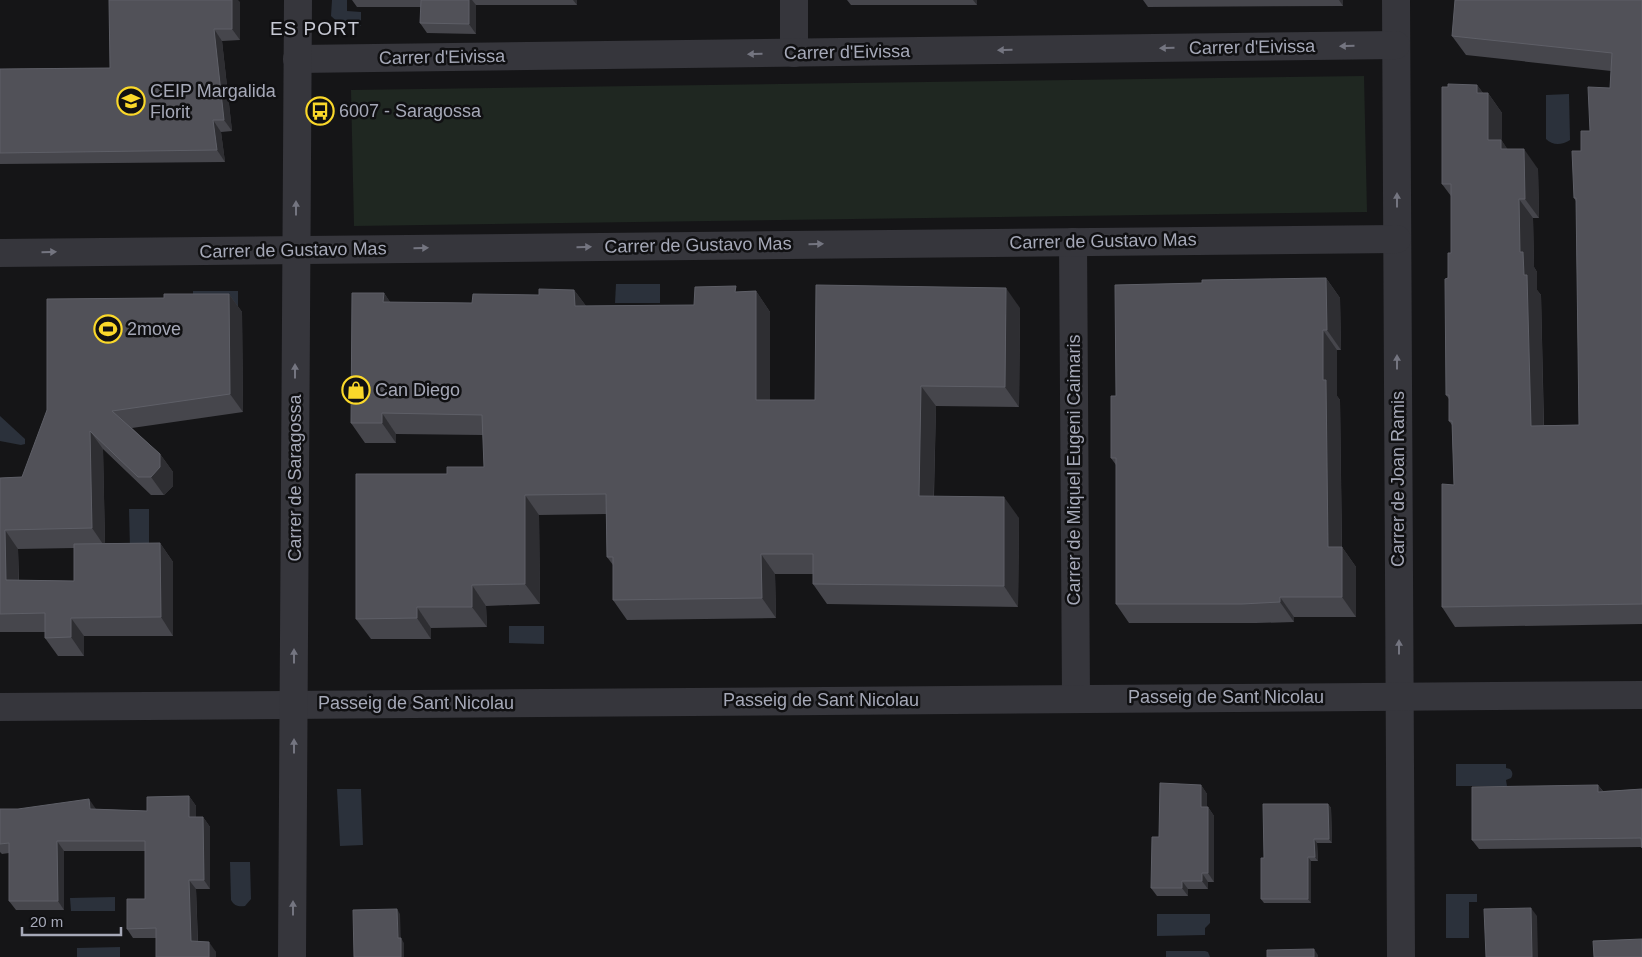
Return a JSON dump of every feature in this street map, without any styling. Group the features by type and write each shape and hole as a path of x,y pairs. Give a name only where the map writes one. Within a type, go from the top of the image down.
{"street":[{"name":"Carrer de Saragossa","path":"292,957 298,0"},
{"path":"794,0 794,53"},
{"name":"Carrer de Joan Ramis","path":"1396,0 1401,957"},
{"name":"Carrer d'Eivissa","path":"298,59 1396,46"},
{"name":"Carrer de Gustavo Mas","path":"0,253 1397,238"},
{"name":"Carrer de Miquel Eugeni Caimaris","path":"1073,242 1076,698"},
{"name":"Passeig de Sant Nicolau","path":"0,707 1642,695"}],"shaded area":[{"path":"332,0 347,0 347,11 361,12 361,26 342,26 331,16"},
{"path":"1364,76 1367,212 354,226 351,90"},
{"path":"1569,94 1570,140 1561,144 1555,144 1546,139 1546,95"},
{"path":"616,284 660,284 660,303 615,303"},
{"path":"193,291 238,291 238,307 193,308"},
{"path":"0,416 25,439 25,444 0,441"},
{"path":"129,509 149,509 149,549 130,549"},
{"path":"509,626 544,626 544,644 509,643"},
{"path":"1456,764 1506,764 1506,768 1512,771 1512,775 1511,778 1506,780 1507,786 1456,786"},
{"path":"337,789 361,789 363,845 340,846"},
{"path":"230,862 250,862 251,899 245,906 237,906 231,900"},
{"path":"1446,894 1477,894 1477,902 1469,902 1469,938 1446,938"},
{"path":"115,897 115,911 71,911 70,898"},
{"path":"1157,914 1210,914 1210,923 1205,928 1205,935 1157,936"},
{"path":"120,947 120,957 77,957 77,948"},
{"path":"1166,951 1205,951 1208,952 1210,957 1166,957"}],"building":[{"path":"109,0 232,0 232,29 214,29 224,120 213,120 217,150 0,153 0,69 110,68"},
{"path":"421,0 469,0 469,24 420,23"},
{"path":"1455,0 1642,0 1642,604 1442,607 1442,484 1454,485 1452,421 1449,421 1449,395 1446,395 1445,279 1448,278 1448,253 1451,253 1451,184 1442,184 1442,87 1448,87 1448,84 1477,85 1477,93 1488,93 1488,140 1501,140 1501,149 1524,149 1525,199 1519,199 1520,252 1523,252 1524,275 1527,275 1531,426 1579,425 1576,198 1574,198 1572,151 1581,151 1581,131 1590,131 1588,87 1610,88 1612,53 1452,36"},
{"path":"1326,278 1327,330 1323,330 1323,380 1326,380 1328,547 1342,547 1342,597 1280,597 1280,602 1242,604 1116,604 1116,458 1111,458 1111,396 1116,396 1115,285 1202,283 1202,280"},
{"path":"816,285 1006,288 1005,387 921,386 919,496 1004,497 1004,586 813,584 813,554 761,554 762,598 613,600 613,557 607,557 606,494 525,495 525,584 472,585 472,607 417,607 417,618 356,619 356,474 447,474 447,467 484,467 482,415 382,413 382,423 351,423 352,293 384,293 383,302 472,303 473,294 539,295 539,289 574,290 575,306 694,305 695,287 736,286 735,292 756,291 756,400 815,400"},
{"path":"164,294 229,294 230,394 112,411 160,454 160,467 151,477 138,477 90,431 92,528 5,530 6,580 74,581 74,544 160,543 161,617 71,618 71,637 45,638 45,613 0,614 0,478 22,477 47,410 47,299 164,298"},
{"path":"1160,783 1201,785 1201,807 1208,807 1208,873 1202,873 1202,881 1182,881 1182,888 1151,888 1152,837 1159,837"},
{"path":"1598,785 1598,792 1642,789 1642,848 1641,838 1472,840 1472,787"},
{"path":"189,796 189,817 203,817 204,880 189,880 191,941 209,942 209,957 156,957 156,928 127,929 127,899 145,899 145,841 57,841 58,901 9,901 9,843 0,844 0,809 18,809 89,799 90,809 147,811 147,797"},
{"path":"1263,804 1328,804 1329,839 1314,839 1315,857 1308,857 1308,899 1261,899 1261,858 1264,858"},
{"path":"1531,908 1532,957 1486,957 1484,909"},
{"path":"397,909 398,938 401,938 401,957 354,957 353,910"},
{"path":"1642,939 1642,957 1594,957 1593,941"},
{"path":"1314,949 1314,957 1267,957 1267,950"}],"place":[{"name":"CEIP Margalida Florit","path":"131,101"},
{"name":"6007 - Saragossa","path":"320,111"},
{"name":"2move","path":"108,329"},
{"name":"Can Diego","path":"356,390"}],"district":[{"name":"ES PORT","path":"315,28"}]}
